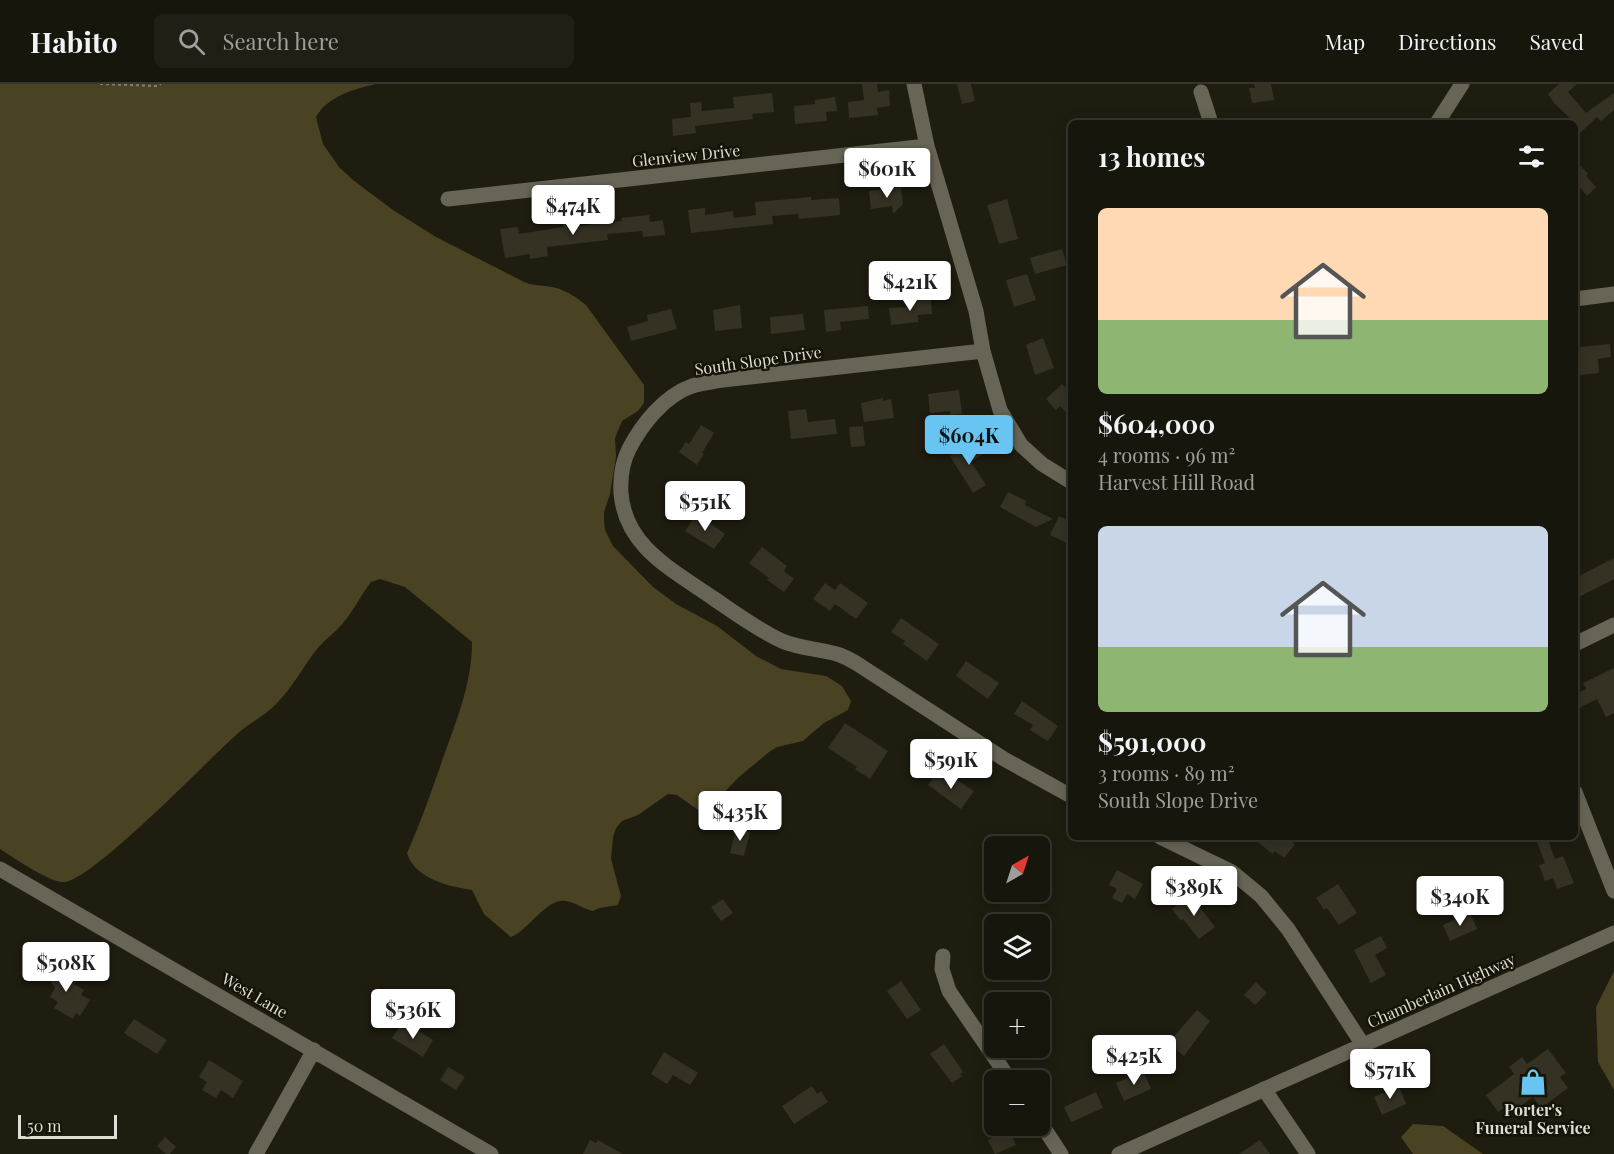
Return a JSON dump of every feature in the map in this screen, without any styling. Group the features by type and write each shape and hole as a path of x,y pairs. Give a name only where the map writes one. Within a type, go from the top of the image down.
{"street":[{"path":"914,84 927,146 976,311 983,351 1000,410 1021,445 1042,464 1068,480"},
{"path":"1439,120 1462,84"},
{"path":"1201,92 1210,120"},
{"name":"Glenview Drive","path":"448,199 927,146"},
{"path":"1578,299 1614,294"},
{"name":"South Slope Drive","path":"983,351 723,380 692,386 671,398 651,415 635,437 624,459 620,480 622,502 628,524 644,546 662,563 755,626 783,642 840,655 856,663 1004,759 1068,794"},
{"path":"1578,643 1614,625"},
{"path":"1578,800 1614,891"},
{"path":"1166,840 1232,872 1261,896 1288,929 1363,1045"},
{"name":"West Lane","path":"0,869 491,1154"},
{"name":"Chamberlain Highway","path":"1119,1154 1614,933"},
{"path":"943,956 942,969 949,991 1003,1070"},
{"path":"256,1154 314,1050"},
{"path":"1264,1089 1308,1154"},
{"path":"1049,1136 1061,1154"}],"path":[{"path":"100,84 130,86 161,84"}],"shaded area":[{"path":"0,84 376,84 351,91 334,99 316,117 323,144 339,167 393,210 436,237 524,282 556,288 578,299 586,305 644,385 644,403 638,411 622,421 615,438 616,457 610,494 604,512 605,530 613,546 653,587 676,604 717,626 756,656 781,669 826,676 842,686 851,701 848,710 824,723 803,741 777,747 769,752 739,777 708,809 698,810 677,795 668,794 638,815 622,821 613,837 611,859 621,896 618,905 593,911 566,901 559,901 544,909 511,937 484,914 472,890 443,883 425,875 411,862 407,853 463,701 472,642 405,587 380,579 371,582 340,627 317,649 276,704 237,734 99,862 64,882 32,869 0,849"},
{"path":"1614,971 1614,1090 1598,1062 1596,1007"},
{"path":"1413,1124 1443,1126 1483,1154 1413,1154 1401,1137"}],"building":[{"path":"862,84 877,84 878,92 889,90 890,106 877,108 878,115 849,118 848,102 864,100"},
{"path":"957,84 971,84 975,101 962,104"},
{"path":"1254,84 1271,84 1274,100 1252,103 1249,88 1255,88"},
{"path":"1559,84 1577,84 1568,92 1586,113 1614,93 1614,110 1601,121 1597,117 1578,135 1578,120 1572,120 1548,94"},
{"path":"772,93 774,112 752,114 753,119 695,126 696,133 673,136 672,119 691,117 690,103 701,102 702,111 734,108 733,97"},
{"path":"835,97 837,111 826,112 827,121 795,124 794,106 815,104 815,100"},
{"path":"1578,163 1596,187 1587,196 1578,185"},
{"path":"901,187 903,204 893,214 892,206 871,209 869,191"},
{"path":"811,197 811,200 839,198 840,215 799,219 798,214 772,216 773,224 691,233 688,210 705,208 705,215 733,211 734,218 756,215 755,202"},
{"path":"1007,199 1018,239 999,244 987,205"},
{"path":"649,215 650,222 663,220 665,235 643,237 642,231 607,234 608,240 547,247 548,256 530,259 530,254 505,258 500,229 518,227 519,234 563,227 563,224 578,222 579,226"},
{"path":"1062,249 1067,265 1035,274 1030,258"},
{"path":"1027,274 1036,300 1014,307 1006,280"},
{"path":"931,299 932,314 918,315 918,322 891,325 889,308 908,307 908,301"},
{"path":"740,305 742,328 715,331 713,310"},
{"path":"868,306 869,319 840,322 841,330 826,332 824,310"},
{"path":"671,309 677,329 631,341 627,327 648,321 647,315"},
{"path":"803,314 805,330 771,334 770,317"},
{"path":"1043,338 1054,368 1035,375 1026,345"},
{"path":"1610,344 1611,357 1598,359 1599,373 1580,375 1579,347"},
{"path":"1062,384 1068,390 1068,415 1060,406 1056,410 1046,399"},
{"path":"959,390 962,414 950,415 950,411 930,413 928,394"},
{"path":"883,398 883,401 891,399 894,418 864,422 861,403"},
{"path":"806,409 808,422 835,419 837,434 791,439 788,411"},
{"path":"701,425 714,433 697,465 679,452 686,442 689,444"},
{"path":"863,426 865,446 851,447 849,427"},
{"path":"975,441 983,454 971,462 986,485 973,493 950,456"},
{"path":"1008,492 1026,501 1025,505 1053,519 1036,527 1000,507"},
{"path":"697,514 725,534 714,549 685,531"},
{"path":"1059,516 1068,520 1068,544 1050,535"},
{"path":"762,547 787,566 784,571 794,579 784,592 749,563"},
{"path":"1614,558 1614,579 1578,597 1578,576"},
{"path":"825,583 835,590 840,583 868,603 856,619 835,604 830,611 813,599"},
{"path":"901,618 939,644 927,661 903,644 905,641 891,632"},
{"path":"966,661 999,683 988,699 956,676"},
{"path":"1614,668 1614,713 1606,717 1597,699 1578,708 1578,693 1586,689 1583,683"},
{"path":"1022,701 1058,726 1048,741 1030,730 1033,725 1014,714"},
{"path":"845,723 888,751 870,779 855,769 857,767 828,748"},
{"path":"937,772 948,780 951,776 974,791 961,809 928,785"},
{"path":"736,829 750,832 744,856 730,853"},
{"path":"1255,840 1290,840 1295,844 1284,858 1275,851 1273,854"},
{"path":"1536,840 1548,840 1555,859 1563,856 1574,883 1557,889 1553,878 1545,881 1539,865 1545,863"},
{"path":"1117,870 1143,884 1135,899 1127,894 1122,903 1112,898 1117,889 1109,885"},
{"path":"1338,884 1357,913 1339,925 1327,908 1324,910 1316,898"},
{"path":"1190,895 1215,927 1199,939 1172,909"},
{"path":"723,899 733,913 721,921 711,907"},
{"path":"1470,913 1477,929 1450,941 1443,925"},
{"path":"1381,936 1387,948 1375,955 1386,975 1371,983 1354,950"},
{"path":"60,964 66,979 84,990 81,995 90,1000 80,1016 76,1013 73,1019 54,1008 58,1002 50,997 55,988 43,970"},
{"path":"901,981 921,1010 907,1019 887,991"},
{"path":"1256,982 1267,993 1255,1005 1244,995"},
{"path":"1197,1010 1210,1021 1184,1056 1168,1043"},
{"path":"134,1019 167,1040 157,1054 124,1033"},
{"path":"401,1024 433,1040 423,1057 392,1038"},
{"path":"944,1044 963,1072 960,1074 962,1076 952,1083 930,1054"},
{"name":"Porter's Funeral Service","path":"1548,1049 1566,1073 1560,1077 1568,1088 1541,1108 1533,1097 1511,1113 1506,1106 1498,1112 1486,1095 1514,1074 1509,1067 1522,1057 1527,1064"},
{"path":"664,1052 698,1073 690,1085 673,1075 667,1084 651,1074"},
{"path":"209,1060 243,1081 233,1098 221,1090 216,1098 202,1090 207,1082 199,1077"},
{"path":"448,1067 465,1077 456,1090 440,1080"},
{"path":"1143,1071 1151,1089 1124,1101 1116,1083"},
{"path":"812,1086 817,1094 821,1091 828,1102 794,1124 782,1106"},
{"path":"1399,1086 1406,1104 1382,1115 1374,1097"},
{"path":"1096,1092 1103,1108 1071,1122 1064,1107"},
{"path":"997,1136 1012,1136 1016,1145 995,1154 988,1140"},
{"path":"165,1137 176,1147 170,1154 166,1154 157,1146"},
{"path":"590,1140 596,1143 598,1140 623,1154 583,1154"},
{"path":"1260,1140 1270,1154 1239,1154"}],"place":[{"name":"Porter's Funeral Service","path":"1533,1082"}]}
